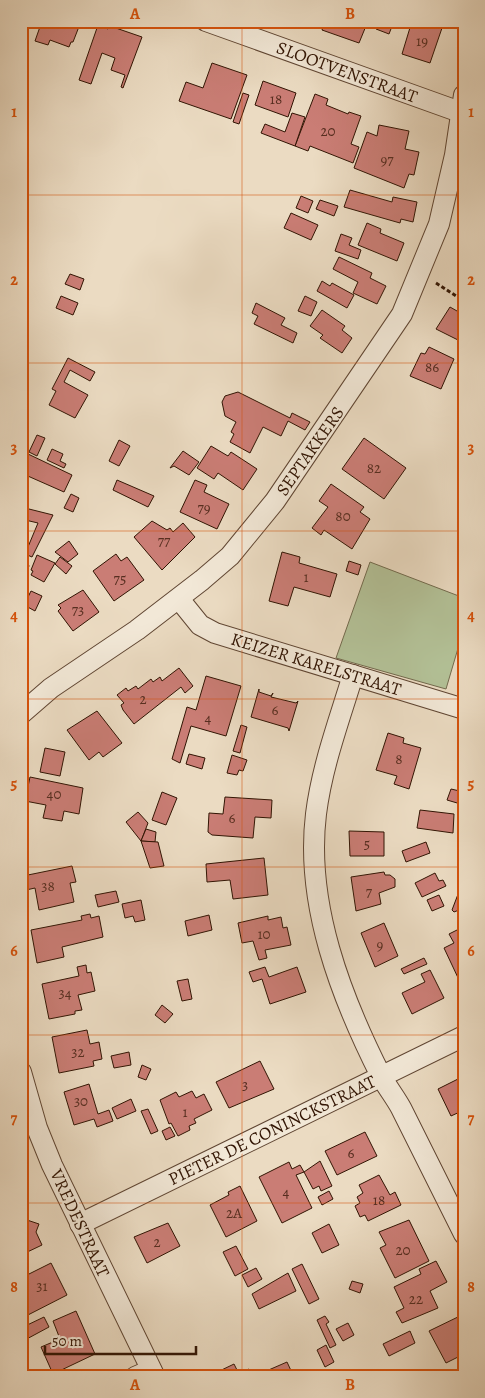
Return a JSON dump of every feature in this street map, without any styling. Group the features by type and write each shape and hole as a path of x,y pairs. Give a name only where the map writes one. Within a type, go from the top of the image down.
{"street":[{"name":"SLOOTVENSTRAAT","path":"206,21 462,103"},
{"name":"SEPTAKKERS","path":"21,714 51,688 179,599 230,556 275,501 402,314 421,272 447,195 462,103"},
{"name":"KEIZER KARELSTRAAT","path":"179,599 200,625 215,633 464,709"},
{"path":"353,675 324,768 316,815 314,860 319,904 327,940 346,998 382,1076 400,1106 464,1234"},
{"name":"PIETER DE CONINCKSTRAAT","path":"80,1224 464,1036"},
{"name":"VREDESTRAAT","path":"21,1072 37,1128 147,1374"}],"path":[{"path":"421,272 464,301"}],"green space":[{"path":"370,562 464,598 464,628 446,689 336,658"}],"building":[{"path":"42,21 79,21 80,24 69,47 50,40 48,45 35,41"},
{"path":"325,21 368,21 359,43 322,30"},
{"path":"379,21 394,21 389,34 376,29"},
{"path":"412,21 432,21 431,24 442,28 430,63 402,54"},
{"path":"98,25 108,29 110,26 142,37 123,88 121,87 125,75 111,70 115,58 102,53 91,84 79,80"},
{"path":"212,63 247,75 231,119 179,101 186,82 203,88"},
{"path":"263,81 296,93 288,117 255,105"},
{"path":"243,93 249,95 239,124 233,122"},
{"path":"315,94 328,99 326,105 348,114 349,112 361,116 351,144 359,147 353,163 310,146 308,151 295,146"},
{"path":"292,113 305,117 295,146 261,133 265,124 285,132"},
{"path":"379,125 409,131 405,149 419,152 414,175 409,174 404,188 354,168 367,132 377,136"},
{"path":"350,190 392,202 393,197 417,202 413,222 401,219 400,223 344,207"},
{"path":"301,196 313,201 308,213 296,208"},
{"path":"320,200 338,206 334,216 316,209"},
{"path":"291,213 318,225 311,240 284,228"},
{"path":"367,223 381,229 380,233 404,243 397,261 358,245"},
{"path":"341,234 352,238 349,245 361,250 358,259 335,251"},
{"path":"339,257 372,273 370,278 386,286 377,304 353,293 358,282 333,269"},
{"path":"70,274 84,279 80,290 65,284"},
{"path":"322,281 330,286 332,283 354,295 347,308 317,291"},
{"path":"61,296 78,303 73,315 56,308"},
{"path":"305,296 317,302 311,316 298,311"},
{"path":"256,303 285,318 281,325 297,333 293,343 254,324 258,316 252,313"},
{"path":"450,307 464,315 464,343 436,329"},
{"path":"322,310 345,326 342,330 352,338 342,353 320,338 323,335 310,326"},
{"path":"429,347 454,359 441,389 410,376 421,353 425,354"},
{"path":"68,358 95,372 90,381 70,370 64,382 88,395 75,418 49,405 56,391 52,389"},
{"path":"238,392 290,418 292,413 310,422 305,430 288,421 281,436 263,427 250,453 230,442 234,434 231,432 236,422 225,416 222,402 225,396"},
{"path":"37,435 45,438 37,456 29,452"},
{"path":"364,438 406,468 384,499 342,469"},
{"path":"119,440 130,446 119,466 109,461"},
{"path":"211,446 228,456 231,452 257,469 243,490 218,473 214,479 197,468"},
{"path":"52,449 63,454 60,461 66,464 64,468 47,460"},
{"path":"183,451 199,462 189,475 174,466 170,468"},
{"path":"28,454 72,475 64,492 21,473"},
{"path":"117,480 154,496 148,507 113,490"},
{"path":"195,480 207,485 204,492 229,504 217,529 180,512"},
{"path":"331,484 364,507 360,512 370,519 352,549 324,530 321,535 312,528 328,507 319,501"},
{"path":"71,494 79,498 73,512 64,508"},
{"path":"21,507 53,515 32,557 25,554 38,523 21,519"},
{"path":"152,521 167,530 170,528 173,532 183,523 195,537 162,570 134,537"},
{"path":"69,541 78,554 68,562 55,552"},
{"path":"21,547 29,566 21,583"},
{"path":"282,552 300,557 299,563 337,574 330,597 294,587 288,606 269,601"},
{"path":"116,554 121,561 127,557 144,580 114,601 93,571"},
{"path":"37,555 55,563 44,582 31,575"},
{"path":"60,557 72,566 66,574 55,564"},
{"path":"349,561 361,565 358,575 346,571"},
{"path":"83,590 99,612 73,631 58,611 61,608 58,605"},
{"path":"31,591 42,596 35,611 24,605"},
{"path":"179,668 193,686 185,693 181,687 134,724 123,710 121,705 124,703 117,695 126,688 128,691 136,686 138,689 151,679 153,682 160,677 162,681"},
{"path":"206,676 241,686 226,736 191,726 180,763 172,759 187,707 196,710"},
{"path":"259,689 259,692 271,696 273,693 271,697 296,703 298,701 289,731 288,728 251,717"},
{"path":"97,711 122,743 103,757 99,752 89,760 67,730"},
{"path":"241,725 247,727 240,753 233,751"},
{"path":"388,733 404,738 403,743 421,748 409,789 394,784 397,776 376,770"},
{"path":"45,748 65,752 60,776 40,772"},
{"path":"189,754 205,758 202,769 186,764"},
{"path":"232,755 247,760 243,771 239,770 237,775 227,773"},
{"path":"30,777 83,788 79,814 64,811 62,821 43,818 46,805 25,801"},
{"path":"451,789 464,792 464,805 447,800"},
{"path":"162,792 177,798 166,825 152,820"},
{"path":"225,797 272,800 271,818 255,817 253,838 212,835 208,832 209,813 223,814"},
{"path":"420,810 454,814 453,833 417,828"},
{"path":"138,812 148,823 141,841 126,822"},
{"path":"146,829 156,832 155,842 141,841"},
{"path":"349,831 384,832 384,856 350,856"},
{"path":"141,841 158,842 164,866 150,868"},
{"path":"426,842 430,853 406,862 402,851"},
{"path":"264,858 268,895 233,899 230,880 207,882 206,864"},
{"path":"72,866 76,882 70,883 74,902 39,910 35,888 26,890 23,876"},
{"path":"384,872 385,875 390,875 395,879 395,887 379,893 381,904 356,911 351,877"},
{"path":"435,873 439,881 443,880 446,886 422,897 415,883"},
{"path":"460,889 464,893 464,908 454,912 452,910"},
{"path":"116,891 119,902 98,907 95,895"},
{"path":"439,895 444,906 432,911 427,900"},
{"path":"141,900 145,920 135,922 133,916 125,918 122,904"},
{"path":"90,914 91,918 99,916 103,937 62,947 64,957 37,963 31,930 82,920 81,916"},
{"path":"209,915 212,930 188,936 185,921"},
{"path":"268,916 268,920 281,917 283,928 287,927 291,945 265,950 267,958 259,960 253,941 242,943 238,923"},
{"path":"384,923 398,956 375,967 361,933"},
{"path":"463,927 464,981 460,982 444,948 454,943 449,934"},
{"path":"424,958 427,964 404,974 401,969"},
{"path":"86,965 87,973 91,972 95,991 78,995 82,1010 75,1011 75,1014 49,1019 42,984 79,976 77,967"},
{"path":"265,967 269,977 297,967 306,992 270,1004 262,979 253,982 249,972"},
{"path":"430,970 444,998 412,1014 402,993 425,982 421,974"},
{"path":"188,979 192,999 182,1001 177,981"},
{"path":"162,1005 173,1014 165,1023 155,1015"},
{"path":"87,1030 90,1044 99,1042 102,1059 93,1061 94,1066 59,1073 52,1037"},
{"path":"129,1052 131,1065 114,1068 111,1056"},
{"path":"260,1061 274,1089 229,1108 216,1082"},
{"path":"142,1065 151,1069 146,1080 138,1077"},
{"path":"464,1076 464,1110 451,1116 438,1089"},
{"path":"89,1084 98,1114 109,1110 113,1121 97,1127 94,1119 74,1125 64,1092"},
{"path":"192,1091 196,1098 204,1094 212,1110 194,1119 196,1123 189,1126 190,1130 178,1136 171,1123 169,1124 160,1100 176,1092 179,1097"},
{"path":"131,1099 136,1111 117,1119 112,1108"},
{"path":"148,1109 158,1131 151,1134 141,1111"},
{"path":"170,1127 175,1136 166,1140 162,1131"},
{"path":"365,1132 377,1156 337,1175 325,1151"},
{"path":"320,1161 332,1186 321,1191 319,1186 313,1189 304,1172"},
{"path":"289,1162 292,1169 300,1165 304,1172 296,1175 312,1208 282,1223 259,1177"},
{"path":"379,1175 390,1195 395,1192 401,1205 368,1221 365,1215 360,1217 355,1206 360,1203 357,1197 363,1193 359,1185"},
{"path":"240,1186 257,1221 226,1237 210,1205 229,1195 228,1192"},
{"path":"329,1191 333,1199 322,1205 318,1197"},
{"path":"21,1218 39,1224 36,1232 42,1245 21,1255"},
{"path":"409,1220 429,1261 395,1278 380,1248 386,1245 379,1232"},
{"path":"168,1223 180,1246 147,1263 134,1237"},
{"path":"329,1224 339,1245 322,1253 312,1233"},
{"path":"236,1246 248,1269 235,1276 223,1252"},
{"path":"436,1261 447,1282 430,1291 438,1308 402,1323 396,1312 404,1308 394,1287 421,1274 419,1269"},
{"path":"51,1263 67,1295 24,1317 21,1313 21,1278"},
{"path":"302,1264 319,1299 309,1304 292,1269"},
{"path":"256,1268 262,1279 248,1287 242,1275"},
{"path":"288,1273 296,1291 259,1309 252,1294"},
{"path":"352,1281 363,1284 360,1293 349,1289"},
{"path":"76,1311 95,1354 53,1374 41,1347 60,1339 53,1321"},
{"path":"462,1315 464,1354 446,1363 429,1331"},
{"path":"325,1316 329,1322 326,1324 336,1345 330,1348 317,1320"},
{"path":"44,1317 49,1327 23,1341 21,1328"},
{"path":"348,1323 354,1335 343,1341 336,1329"},
{"path":"410,1331 415,1343 389,1356 383,1344"},
{"path":"326,1345 334,1362 325,1367 317,1350"},
{"path":"287,1362 294,1377 266,1377 264,1372"},
{"path":"234,1364 239,1374 249,1369 252,1377 207,1377"}]}
